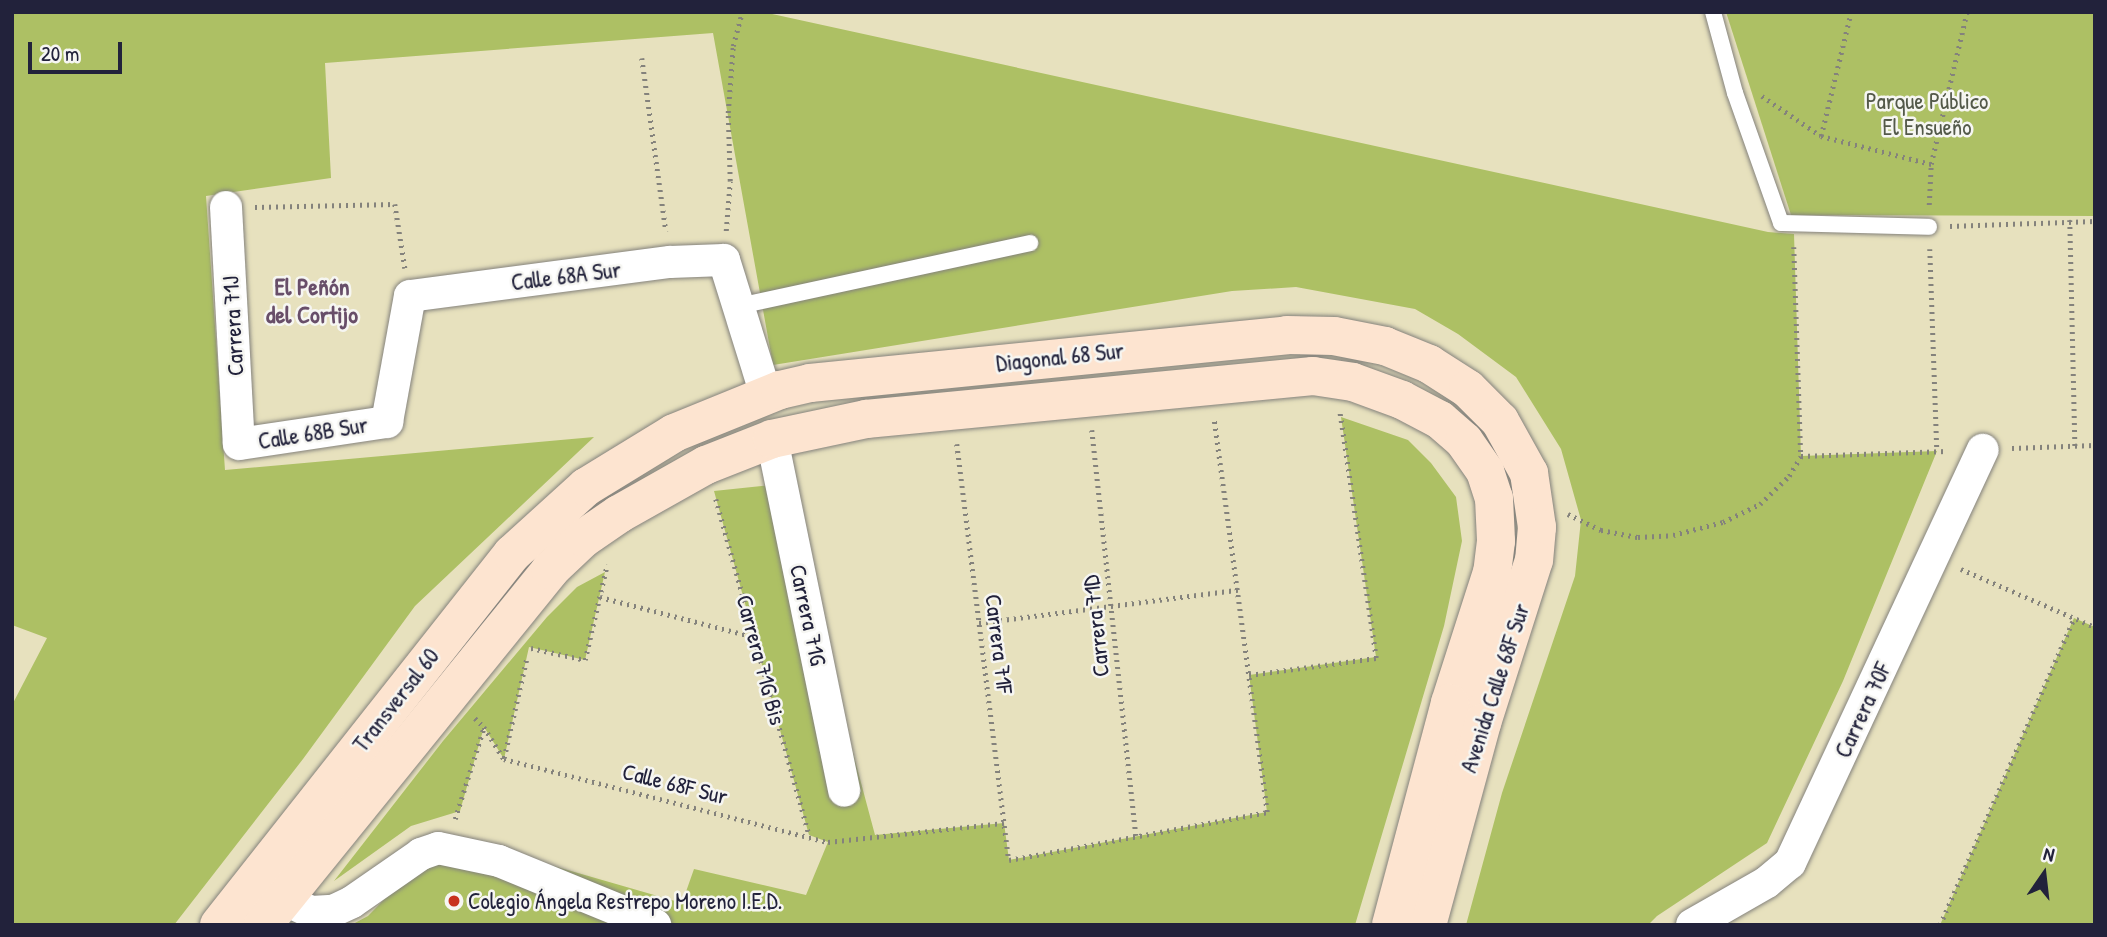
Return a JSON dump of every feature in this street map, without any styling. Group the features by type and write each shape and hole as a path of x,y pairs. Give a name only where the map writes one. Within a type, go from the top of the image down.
{"street":[{"name":"Carrera 71J","path":"226,207 239,444"},
{"name":"Calle 68A Sur","path":"410,296 670,262 724,260"},
{"path":"724,260 766,395"},
{"name":"Calle 68B Sur","path":"239,444 387,422 410,296"},
{"name":"Diagonal 68 Sur","path":"586,487 674,433 766,395 810,383 1287,335 1334,336 1385,346 1429,364 1468,389 1500,421 1518,450"},
{"name":"Diagonal 68 Sur","path":"619,514 706,465 772,439 913,413 1312,376 1353,382 1402,400 1440,420 1464,440 1485,471"},
{"name":"Carrera 71G","path":"772,439 844,791"},
{"name":"Avenida Calle 68F Sur","path":"1427,925 1482,723 1534,560 1537,527 1534,498 1529,472 1518,450"},
{"name":"Carrera 70F","path":"1692,925 1767,882 1790,863 1983,450"},
{"name":"Avenida Calle 68F Sur","path":"1391,925 1450,703 1492,572 1497,518 1485,471"},
{"name":"Transversal 60","path":"219,925 496,573 544,523 586,487"},
{"name":"Transversal 60","path":"273,912 521,603 570,551 619,514"},
{"path":"273,912 333,911 352,902 421,854 438,848 499,861 655,925"}],"lane":[{"path":"1713,12 1730,75 1781,223 1929,227"},
{"path":"738,306 1030,243"}],"path":[{"path":"724,260 730,181 729,100 733,46 742,12"},
{"path":"1821,136 1851,12"},
{"path":"1937,451 1929,227 1931,164 1967,12"},
{"path":"642,58 670,262"},
{"path":"1730,75 1821,136 1931,164"},
{"path":"226,207 395,204 410,296"},
{"path":"2070,220 2075,446"},
{"path":"1534,498 1601,530 1638,537 1673,535 1724,522 1760,503 1789,476 1801,456 1794,234"},
{"path":"1249,675 1376,658 1339,404"},
{"path":"1136,836 1267,812 1213,411"},
{"name":"Carrera 71D","path":"1092,426 1136,836"},
{"name":"Carrera 71F","path":"956,433 1009,860 1136,836"},
{"name":"Carrera 71G Bis","path":"714,492 809,835"},
{"path":"1934,558 2095,627"},
{"path":"503,759 529,647 585,660 606,572"},
{"path":"979,623 1238,590"},
{"path":"600,597 756,637"},
{"path":"1940,925 2074,618"},
{"path":"438,848 460,811 484,727 503,759"},
{"name":"Calle 68F Sur","path":"503,759 828,842 1004,823"}],"green space":[{"path":"12,12 763,12 1768,232 1794,234 1801,456 1937,451 1843,681 1767,843 1657,916 1648,925 1466,925 1502,793 1575,576 1581,520 1561,449 1516,377 1458,334 1415,309 1296,287 1232,291 773,365 713,33 325,63 331,178 206,196 225,470 594,437 415,606 303,759 174,925 12,925 12,705 47,638 12,625"},
{"name":"Parque Público El Ensueño","path":"1726,12 2095,12 2095,216 1791,215"},
{"path":"1341,417 1408,440 1431,463 1456,497 1462,541 1444,626 1355,925 351,925 368,916 408,875 444,850 512,854 682,903 694,869 806,895 828,842 809,835 714,491 781,484 875,835 1004,823 1009,860 1267,812 1249,675 1376,657"},
{"path":"605,572 585,660 529,647 504,759 484,727 460,811 411,826 334,881 443,741 547,617 577,587"},
{"path":"2074,618 2095,627 2095,925 1940,925"}],"place":[{"name":"Colegio Ángela Restrepo Moreno I.E.D.","path":"454,901"}],"district":[{"name":"El Peñón del Cortijo","path":"312,301"}]}
